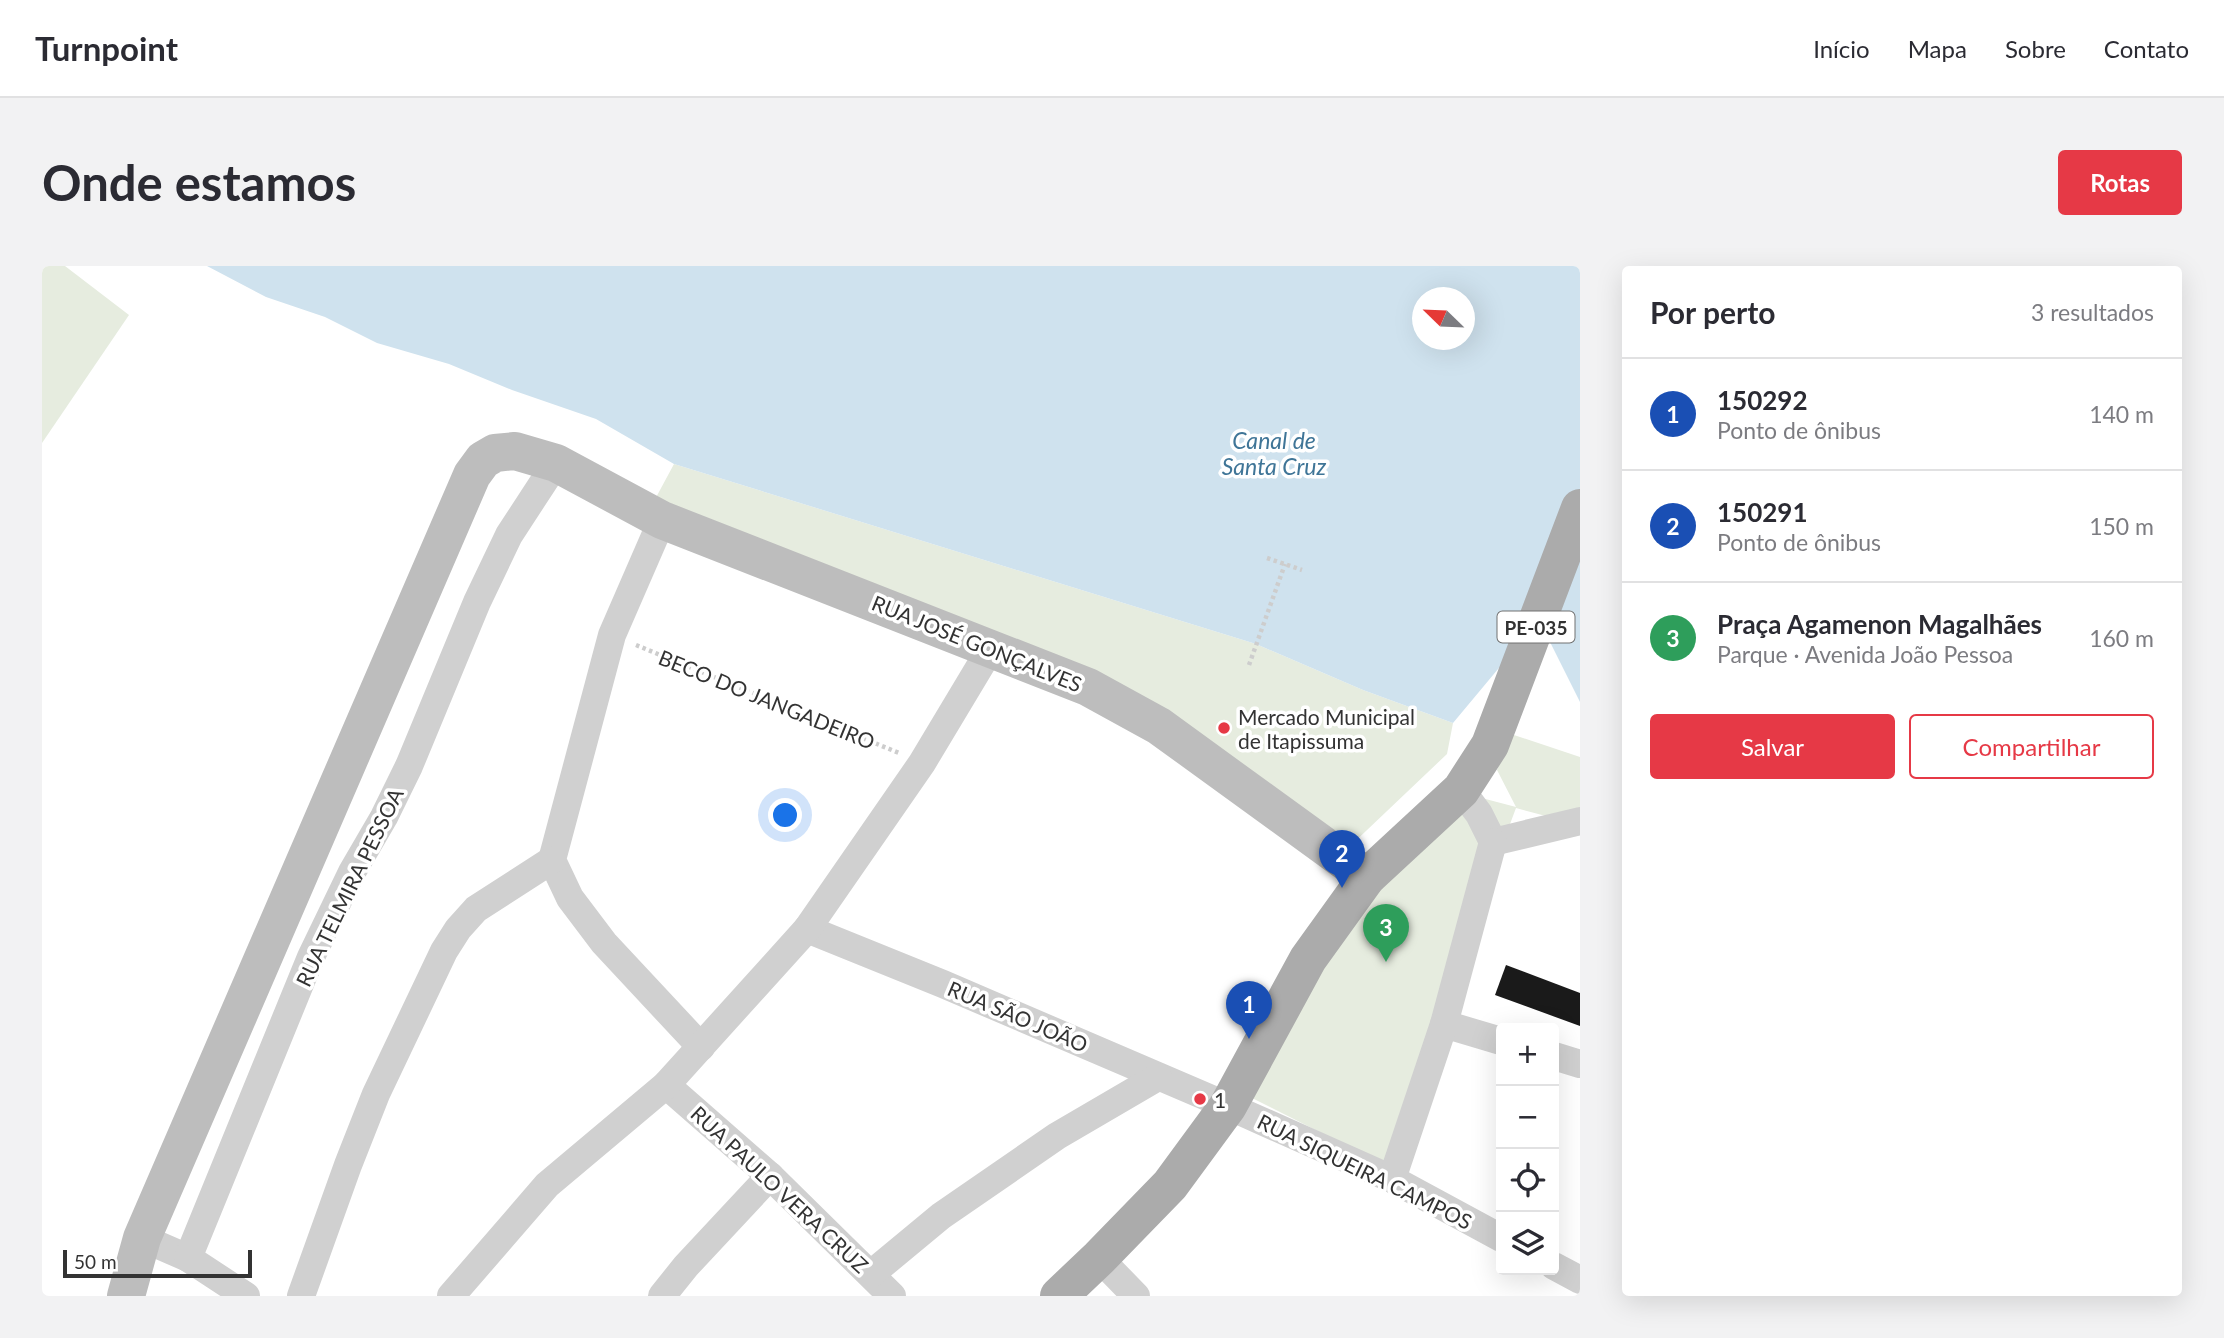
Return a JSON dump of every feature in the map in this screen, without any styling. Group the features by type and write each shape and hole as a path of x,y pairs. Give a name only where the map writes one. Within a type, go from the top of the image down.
{"main road":[{"name":"PE-035","path":"1059,1296 1170,1185 1228,1106 1308,959 1367,877 1461,790 1490,744 1580,508"}],"street":[{"name":"RUA JOSÉ GONÇALVES","path":"142,1238 472,475 482,460 495,453 514,451 556,463 662,520 1088,687 1159,726 1367,877"},
{"name":"RUA TELMIRA PESSOA","path":"188,1258 311,957 352,872 384,817 409,766 477,602 509,535 556,463"},
{"path":"301,1296 376,1094 444,951 458,929 476,909 551,860 612,635 662,520"},
{"path":"451,1296 547,1185 666,1084 807,929 922,763 991,648"},
{"path":"1392,1179 1444,1024 1493,842 1479,814 1461,790"},
{"path":"1493,842 1580,821"},
{"path":"551,860 570,898 604,943 701,1047"},
{"name":"RUA SÃO JOÃO","path":"807,929 1228,1106"},
{"path":"1444,1024 1496,1040"},
{"path":"1559,1058 1580,1064"},
{"path":"871,1274 941,1216 1036,1151 1158,1077"},
{"name":"RUA PAULO VERA CRUZ","path":"666,1084 770,1176 892,1296"},
{"name":"RUA SIQUEIRA CAMPOS","path":"1228,1106 1392,1179 1496,1235"},
{"path":"662,1296 770,1176"},
{"path":"126,1296 142,1238 188,1258 246,1296"},
{"path":"1099,1258 1136,1296"},
{"path":"1559,1269 1580,1280"}],"path":[{"path":"1267,558 1302,570"},
{"path":"1249,664 1284,564"},
{"name":"BECO DO JANGADEIRO","path":"612,635 922,763"}],"shaded area":[{"path":"42,266 65,266 129,315 42,443"},
{"path":"674,464 1256,644 1363,690 1453,723 1447,754 1346,850 1259,785 653,503"},
{"path":"1511,734 1580,757 1580,825 1516,808 1383,1164 1242,1093 1282,1014 1455,791 1516,807 1497,770"}],"water":[{"name":"Canal de Santa Cruz","path":"207,266 1580,266 1580,702 1539,620 1453,723 1363,690 1256,644 674,464 596,419 512,390 449,364 377,343 325,317 266,297"}],"building":[{"path":"1506,965 1580,993 1580,1026 1495,995"}],"place":[{"name":"Mercado Municipal de Itapissuma","path":"1224,728"},
{"name":"150291","path":"1342,888"},
{"name":"Praça Agamenon Magalhães","path":"1386,962"},
{"name":"150292","path":"1249,1039"},
{"name":"1","path":"1200,1099"}]}
